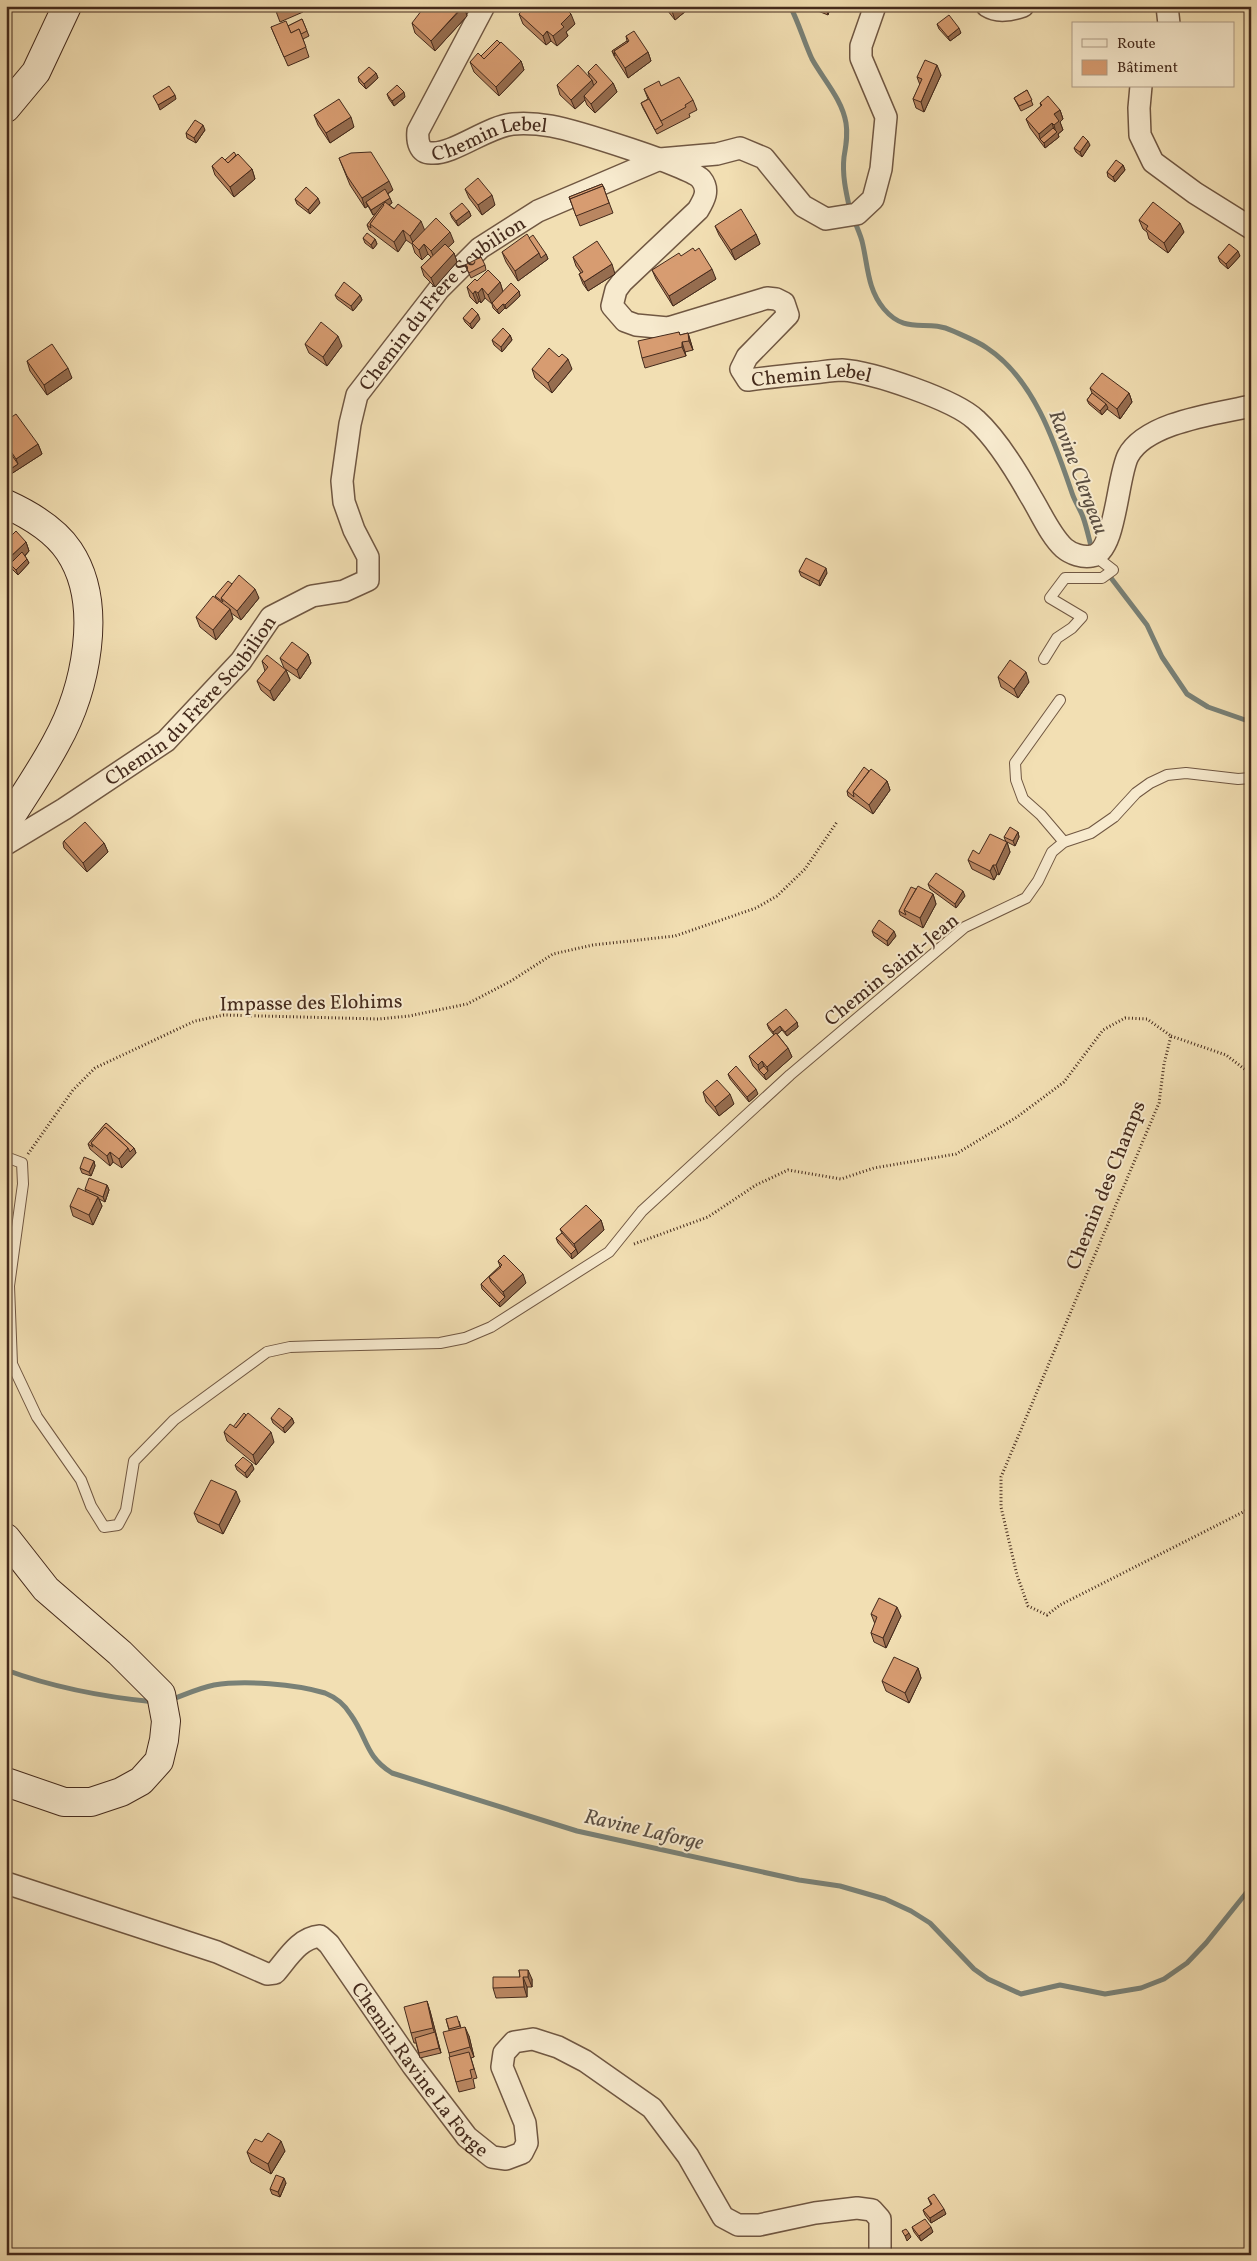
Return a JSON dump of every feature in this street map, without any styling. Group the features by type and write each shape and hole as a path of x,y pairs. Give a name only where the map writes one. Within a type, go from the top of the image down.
{"main road":[{"path":"6,108 36,72 67,6"},
{"path":"6,504 25,512 51,532 69,551 80,576 87,602 88,629 79,691 57,743 6,824"},
{"path":"6,1538 46,1589 120,1654 161,1694 166,1721 164,1740 158,1761 141,1781 121,1792 91,1802 64,1802 6,1782"}],"street":[{"name":"Chemin Lebel","path":"484,6 418,131 417,141 421,149 430,154 444,151 501,126 538,124 582,134 660,159 700,178 706,189 705,200 688,221 622,282 616,290 612,306 616,314 625,321 636,325 668,328 767,298 776,298 784,303 788,314 747,357 741,369 748,380 842,370 890,380 942,400 976,419 1020,476 1046,522 1065,548 1082,557 1095,556"},
{"path":"660,159 717,154 740,148 764,158 803,206 826,219 857,214 873,199 881,169 886,117 861,58 861,46 875,6"},
{"path":"987,6 994,10 1014,9 1023,6"},
{"path":"1166,6 1168,22"},
{"path":"1141,88 1140,135 1153,162 1195,194 1251,228"},
{"name":"Chemin du Frère Scubilion","path":"6,844 64,809 166,741 241,661 271,616 312,596 344,591 368,580 368,557 354,530 344,502 342,481 350,424 357,395 439,289 480,248 538,211 660,159"},
{"path":"1095,556 1104,549 1113,521 1120,478 1128,456 1136,446 1157,431 1178,423 1251,406"},
{"name":"Chemin Ravine La Forge","path":"6,1883 217,1952 267,1974 275,1973 302,1941 310,1937 320,1936 329,1944 413,2066 467,2138 492,2156 506,2160 522,2153 527,2143 525,2123 502,2067 504,2053 514,2042 533,2039 558,2047 585,2061 652,2108 688,2156 723,2217 738,2225 759,2225 815,2213 857,2208 872,2210 880,2218 880,2255"}],"lane":[{"path":"1044,659 1057,638 1072,628 1082,617 1050,598 1065,578 1102,578 1112,570 1095,556"},
{"path":"1060,700 1016,763 1016,780 1023,798 1041,815 1064,842 1091,834 1114,817 1136,793 1150,783 1167,775 1186,773 1238,779 1251,778"},
{"name":"Chemin Saint-Jean","path":"609,1252 642,1211 790,1074 965,928 1026,898 1038,881 1052,852 1064,842"},
{"path":"6,1157 22,1163 23,1184 9,1286 12,1364 37,1417 81,1480 92,1506 104,1526 118,1525 126,1510 134,1461 174,1420 267,1352 290,1347 310,1346 440,1344 465,1338 491,1327 609,1252"}],"path":[{"name":"Impasse des Elohims","path":"22,1163 74,1090 95,1068 195,1021 224,1015 379,1020 467,1004 511,981 553,954 593,945 675,936 756,908 777,896 805,869 837,822"},
{"path":"609,1252 708,1217 756,1185 788,1170 841,1179 874,1168 956,1154 1017,1117 1064,1082 1103,1030 1124,1018 1147,1019 1171,1036 1226,1055 1251,1074"},
{"name":"Chemin des Champs","path":"1171,1036 1164,1064 1159,1103 1001,1477 1001,1508 1017,1575 1028,1606 1047,1614 1060,1605 1251,1508"}],"building":[{"path":"274,6 290,6 277,12"},
{"path":"425,6 463,6 431,41 412,23"},
{"path":"527,6 541,6 548,12 554,6 563,6 571,14 561,24 564,27 553,36 547,31 543,36 519,14"},
{"path":"668,6 677,6 672,11"},
{"path":"949,15 959,28 948,37 937,24"},
{"path":"302,19 307,31 301,34 299,29 291,33 288,26"},
{"path":"286,21 291,33 299,29 306,47 284,57 271,27"},
{"path":"634,31 648,52 625,68 614,51 629,41 626,36"},
{"path":"497,40 500,43 484,59 481,56"},
{"path":"627,41 614,51 615,56 612,51"},
{"path":"501,42 521,61 496,87 470,62 478,53 484,59"},
{"path":"925,60 937,65 921,102 913,99 922,79 917,77"},
{"path":"596,64 613,83 591,104 584,96 597,82 588,72"},
{"path":"578,65 592,80 571,100 557,85"},
{"path":"369,67 376,73 364,84 358,77"},
{"path":"679,77 693,100 685,105 686,107 661,121 644,89 659,81 661,86"},
{"path":"397,85 404,92 392,101 387,94"},
{"path":"169,86 175,95 158,105 153,96"},
{"path":"1027,90 1032,100 1019,106 1014,98"},
{"path":"1048,96 1060,110 1054,114 1059,121 1054,125 1052,123 1039,134 1026,119 1042,105 1040,103"},
{"path":"339,99 351,117 326,133 314,115"},
{"path":"649,99 663,125 655,130 641,103"},
{"path":"195,120 203,125 194,138 186,133"},
{"path":"1053,128 1057,132 1044,143 1040,139"},
{"path":"1083,136 1088,141 1080,152 1074,148"},
{"path":"234,152 236,155 228,163 225,160"},
{"path":"371,152 389,181 362,198 347,176 339,158 351,153"},
{"path":"238,154 252,169 230,187 212,166 222,157 228,163"},
{"path":"1116,160 1123,165 1113,177 1107,172"},
{"path":"478,178 492,195 478,205 465,189"},
{"path":"602,184 603,186 570,199 572,204 569,197"},
{"path":"603,186 609,203 576,216 570,199"},
{"path":"306,187 318,198 308,210 295,199"},
{"path":"385,189 390,198 371,210 366,202"},
{"path":"385,202 394,209 398,204 421,221 410,236 403,230 394,242 370,224"},
{"path":"1153,202 1180,223 1164,243 1146,229 1148,226 1139,220"},
{"path":"462,203 469,211 456,221 450,213"},
{"path":"383,204 370,224 371,228 367,225"},
{"path":"741,209 756,234 731,250 715,226"},
{"path":"436,218 450,232 431,251 424,244 419,250 412,243"},
{"path":"367,233 375,239 371,245 363,238"},
{"path":"527,234 539,253 515,271 502,252"},
{"path":"533,235 546,254 541,258 529,238"},
{"path":"597,241 612,264 584,282 579,274 583,272 573,257"},
{"path":"445,244 454,253 431,278 421,267"},
{"path":"1229,244 1238,251 1226,264 1218,257"},
{"path":"693,248 695,251 699,248 712,269 669,296 652,270 679,253 681,256"},
{"path":"481,257 485,265 469,273 465,265"},
{"path":"488,270 500,282 488,295 482,288 478,293 475,291 473,294 467,287 475,279 477,281"},
{"path":"344,282 360,295 351,306 335,295"},
{"path":"511,283 519,291 497,310 492,303"},
{"path":"472,308 478,314 470,324 463,318"},
{"path":"321,322 338,336 323,357 305,344"},
{"path":"503,328 510,335 501,347 492,340"},
{"path":"679,332 680,335 688,333 689,341 682,342 682,347 642,358 638,341"},
{"path":"52,344 68,368 44,385 27,361"},
{"path":"549,348 559,357 562,354 568,359 548,383 532,369"},
{"path":"1102,373 1129,393 1117,409 1090,388"},
{"path":"1092,393 1106,404 1100,411 1087,400"},
{"path":"16,414 38,444 16,459 6,444 6,421"},
{"path":"6,447 18,464 9,470 6,465"},
{"path":"16,531 26,542 8,559 6,557 6,541"},
{"path":"22,552 27,559 16,570 10,564"},
{"path":"806,558 826,568 819,581 799,571"},
{"path":"239,575 255,589 237,611 221,598"},
{"path":"228,581 232,584 221,598 223,602 215,596"},
{"path":"213,596 230,609 213,630 196,617"},
{"path":"292,642 308,654 297,670 280,658"},
{"path":"267,655 286,670 270,691 257,681 268,667 262,661"},
{"path":"1010,660 1026,672 1014,689 998,677"},
{"path":"864,767 869,771 853,792 854,797 847,791"},
{"path":"871,769 887,781 869,805 853,792"},
{"path":"85,822 104,843 83,863 64,841"},
{"path":"1010,827 1018,832 1013,841 1004,837"},
{"path":"990,834 1007,842 996,865 993,865 990,871 968,860 973,850 979,854"},
{"path":"936,873 963,891 955,904 928,884"},
{"path":"918,886 933,894 920,918 904,910"},
{"path":"911,887 916,889 904,910 906,915 899,911"},
{"path":"879,920 894,931 887,941 872,931"},
{"path":"786,1009 797,1022 785,1032 780,1026 773,1032 767,1024"},
{"path":"776,1033 788,1048 767,1067 762,1061 758,1065 749,1056"},
{"path":"736,1066 756,1089 747,1097 728,1074"},
{"path":"764,1066 768,1071 764,1075 759,1070"},
{"path":"717,1080 730,1094 715,1107 703,1092"},
{"path":"106,1123 134,1148 130,1152 105,1127 91,1143 93,1147 88,1144"},
{"path":"105,1127 128,1148 119,1159 110,1152 107,1156 91,1143"},
{"path":"84,1157 94,1161 89,1172 80,1168"},
{"path":"89,1178 107,1185 103,1197 85,1189"},
{"path":"78,1188 98,1197 89,1215 70,1206"},
{"path":"586,1205 601,1220 574,1244 560,1229"},
{"path":"562,1233 576,1249 571,1254 556,1238"},
{"path":"504,1255 523,1274 503,1292 489,1277 502,1265 498,1261"},
{"path":"500,1266 489,1277 491,1282 505,1297 499,1303 481,1284"},
{"path":"279,1408 292,1418 283,1428 271,1418"},
{"path":"244,1413 246,1415 236,1428 233,1427"},
{"path":"248,1413 271,1432 253,1455 224,1432 230,1424 236,1428"},
{"path":"243,1457 252,1464 245,1473 235,1465"},
{"path":"211,1480 236,1491 219,1525 194,1513"},
{"path":"879,1598 897,1607 883,1638 871,1633 877,1617 871,1614"},
{"path":"894,1657 918,1668 905,1693 882,1681"},
{"path":"519,1970 528,1970 528,1977 523,1977 524,1987 493,1988 493,1977 520,1977"},
{"path":"427,2001 433,2028 411,2033 404,2007"},
{"path":"457,2016 460,2026 449,2029 446,2019"},
{"path":"465,2027 470,2047 449,2053 443,2032"},
{"path":"435,2032 439,2048 419,2053 415,2038"},
{"path":"469,2052 474,2069 470,2070 472,2078 456,2082 449,2057"},
{"path":"268,2133 281,2141 268,2164 247,2152 255,2139 262,2142"},
{"path":"276,2175 284,2178 278,2192 270,2189"},
{"path":"934,2194 944,2209 930,2218 923,2210 932,2204 928,2198"},
{"path":"925,2219 931,2227 919,2236 912,2227"},
{"path":"906,2229 909,2233 905,2236 902,2231"}],"waterway":[{"name":"Ravine Clergeau","path":"790,6 812,59 836,97 844,114 847,132 844,170 850,210"},
{"name":"Ravine Clergeau","path":"854,220 862,241 874,293 878,301 892,317 909,324 943,327 979,343 1003,361 1018,377 1041,413 1050,433 1073,496 1083,517 1092,550"},
{"name":"Ravine Clergeau","path":"1108,574 1147,625 1162,657 1187,694 1208,707 1251,722"},
{"name":"Ravine Laforge","path":"6,1670 79,1691 155,1702"},
{"name":"Ravine Laforge","path":"170,1700 208,1686 240,1683 285,1685 325,1693 336,1699 346,1708 357,1724 372,1754 383,1767 392,1773 577,1831 799,1880 840,1886 885,1899 911,1911 930,1923 974,1969 988,1979 1021,1994 1060,1985 1105,1994 1141,1988 1164,1979 1187,1963 1206,1943 1251,1887"}]}
